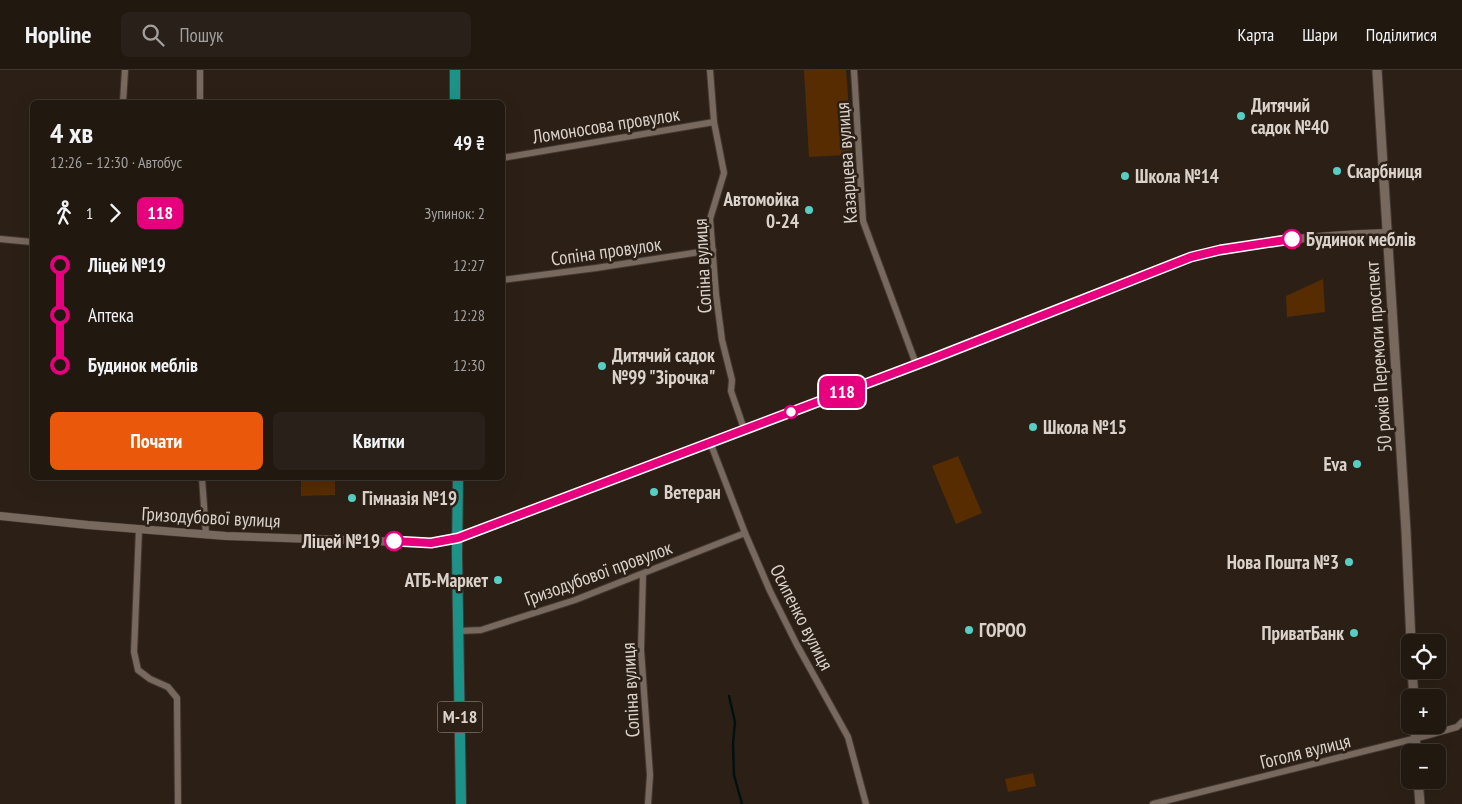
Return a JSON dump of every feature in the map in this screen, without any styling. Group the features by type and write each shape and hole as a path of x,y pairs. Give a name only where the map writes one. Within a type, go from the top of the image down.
{"highway":[{"path":"455,70 455,100"},
{"name":"М-18","path":"458,480 461,804"}],"main road":[{"name":"50 років Перемоги проспект","path":"1377,70 1406,531 1411,634"},
{"path":"1415,734 1415,744"},
{"path":"1419,789 1420,804"}],"street":[{"path":"123,100 125,70"},
{"path":"200,70 200,100"},
{"name":"Сопіна вулиця","path":"710,70 714,122 724,174 710,219 716,294 722,340 732,380 731,391 744,429"},
{"name":"Казарцева вулиця","path":"854,70 863,221 916,364"},
{"name":"Ломоносова провулок","path":"505,157 714,122"},
{"name":"Гризодубової вулиця","path":"0,516 206,534 431,543 458,538 1191,257 1280,240 1386,233"},
{"path":"0,240 30,242"},
{"name":"Сопіна провулок","path":"505,280 712,250"},
{"name":"Осипенко вулиця","path":"710,442 745,533 770,590 848,737 866,804"},
{"path":"202,480 206,534"},
{"path":"139,529 134,652 138,670 150,679 168,687 177,698 178,804"},
{"name":"Гризодубової провулок","path":"459,631 481,630 574,600 745,533"},
{"name":"Сопіна вулиця","path":"643,574 641,650 650,775 648,804"},
{"name":"Гоголя вулиця","path":"1152,804 1415,738 1456,727 1462,722"}],"shaded area":[{"path":"804,70 846,70 852,149 847,155 809,157"},
{"path":"1323,279 1325,312 1287,317 1286,296"},
{"path":"958,456 982,513 956,524 932,466"},
{"path":"301,480 335,480 335,495 301,496"},
{"path":"1033,773 1036,786 1008,792 1005,779"}],"waterway":[{"path":"729,696 735,722 733,744 734,775 742,804"}],"bus line":[{"name":"118","path":"394,541 431,543 458,538 934,358 1191,257 1220,250 1292,239"}],"place":[{"name":"Дитячий садок №40","path":"1241,116"},
{"name":"Скарбниця","path":"1337,171"},
{"name":"Школа №14","path":"1125,176"},
{"name":"Автомойка 0-24","path":"809,210"},
{"name":"Будинок меблів","path":"1292,239"},
{"name":"Дитячий садок №99 \"Зірочка\"","path":"602,366"},
{"name":"Школа №15","path":"1033,427"},
{"name":"Eva","path":"1357,464"},
{"name":"Ветеран","path":"654,492"},
{"name":"Гімназія №19","path":"352,498"},
{"name":"Ліцей №19","path":"394,541"},
{"name":"Нова Пошта №3","path":"1349,562"},
{"name":"АТБ-Маркет","path":"498,580"},
{"name":"ГОРОО","path":"969,630"},
{"name":"ПриватБанк","path":"1354,633"}]}
